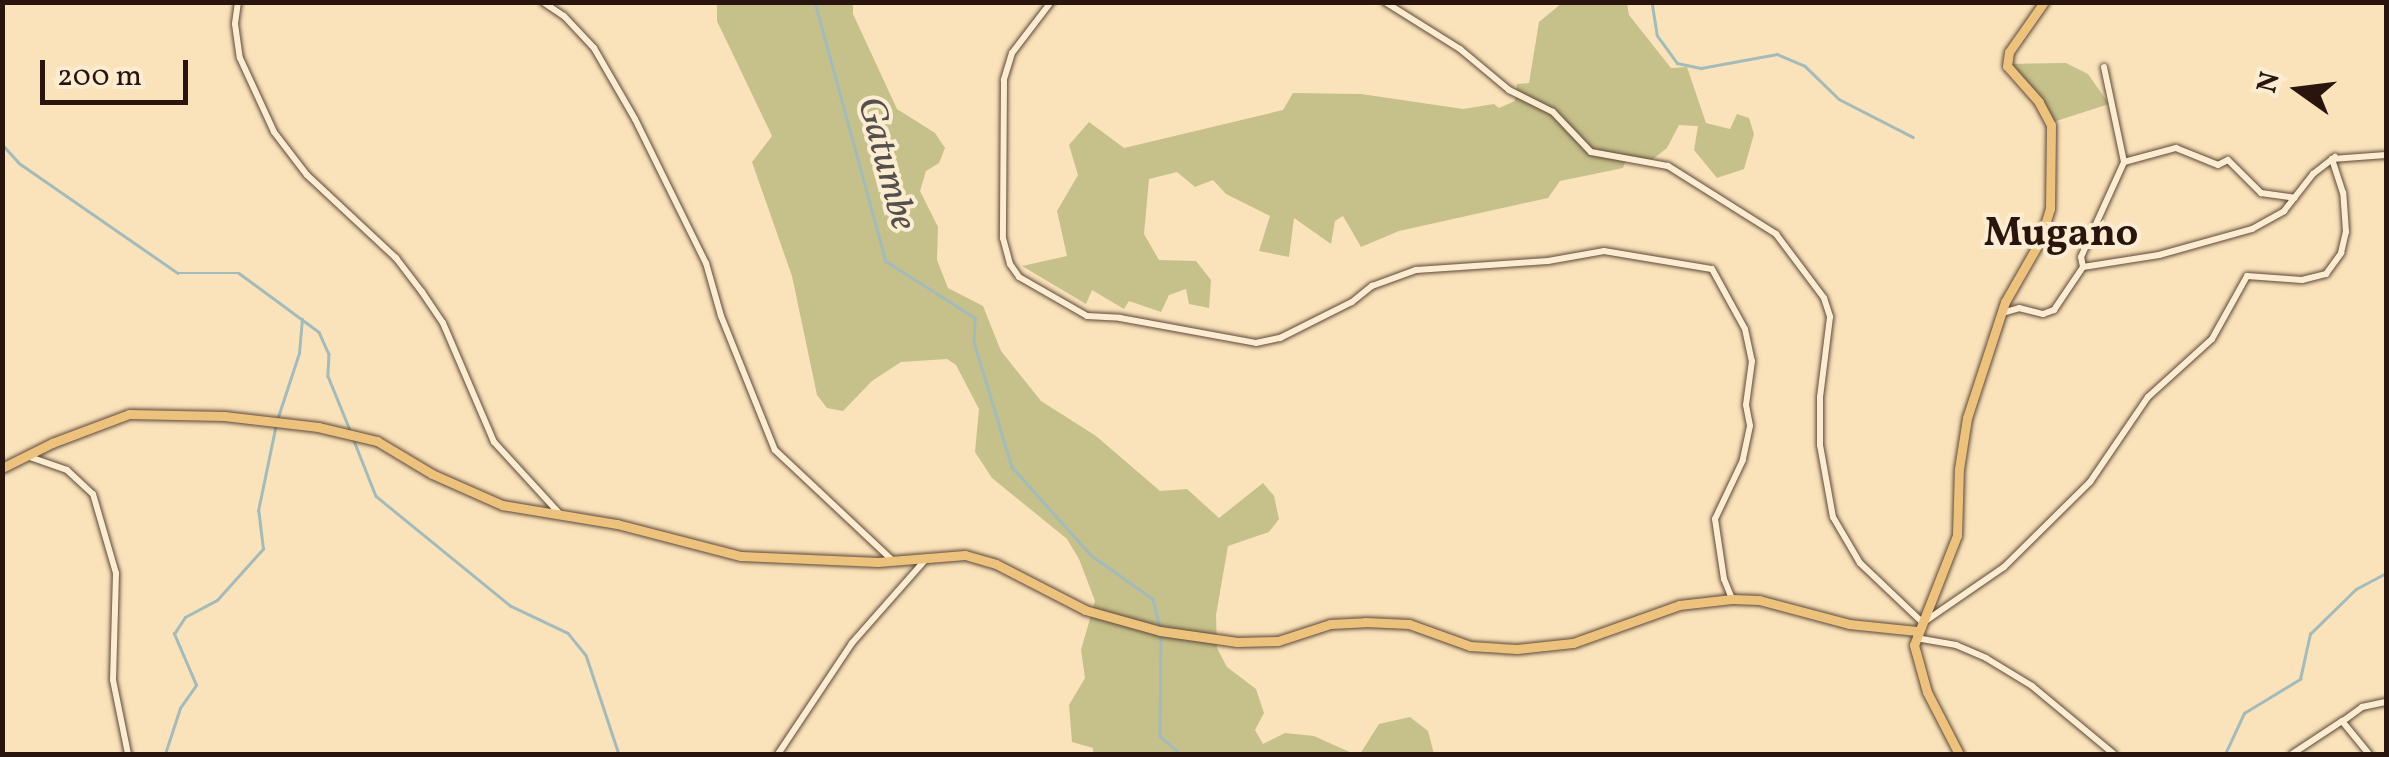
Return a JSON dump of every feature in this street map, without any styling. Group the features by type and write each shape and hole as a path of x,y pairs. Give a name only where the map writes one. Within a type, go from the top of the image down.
{"main road":[{"path":"1959,754 1926,692 1914,651 1918,630 1957,535 1964,431 2001,314 2040,241 2050,209 2050,125 2040,102 2006,66 2009,52 2044,2"},
{"path":"2,468 52,442 142,411 224,416 318,427 377,442 492,502 559,513 726,554 894,562 928,556 977,558 1068,603 1146,627 1247,642 1278,641 1340,622 1365,622 1409,624 1470,646 1518,650 1573,643 1678,605 1732,599 1759,600 1849,624 1918,630"}],"street":[{"path":"238,2 235,24 240,58 274,132 307,175 396,258 422,292 442,323 494,442 559,513"},
{"path":"543,2 594,48 635,119 706,263 721,316 775,450 894,562"},
{"path":"1050,2 1012,53 1004,80 1003,238 1010,264 1020,277 1087,316 1113,316 1256,344 1280,338 1352,302 1372,286 1416,270 1548,261 1604,251 1712,269 1745,329 1752,360 1746,404 1750,426 1743,460 1715,519 1724,580 1732,599"},
{"path":"1385,2 1460,49 1509,90 1553,112 1591,152 1668,166 1776,234 1824,298 1830,317 1820,432 1832,517 1860,563 1918,630 1986,658 2032,686 2114,754"},
{"path":"2001,314 2019,308 2043,314 2054,310 2083,266 2082,257 2124,162 2104,67"},
{"path":"2124,162 2176,148 2218,165 2228,160 2261,193 2274,198 2296,198"},
{"path":"2083,266 2159,255 2252,230 2284,211 2312,174 2335,157 2386,155"},
{"path":"1918,630 1936,611 2004,566 2090,482 2148,397 2212,339 2248,276 2302,280 2326,274 2334,266 2346,232 2335,157"},
{"path":"27,456 67,470 89,487 99,509 115,562 113,680 128,754"},
{"path":"778,754 852,644 928,556"},
{"path":"2292,754 2362,708 2386,702"},
{"path":"2342,721 2369,754"}],"shaded area":[{"path":"717,3 853,3 853,14 897,109 935,133 945,148 939,163 926,171 920,191 938,227 937,260 948,288 983,306 1001,351 1041,401 1096,436 1160,491 1187,489 1219,518 1263,483 1274,496 1279,519 1269,532 1228,546 1216,615 1217,648 1227,667 1256,689 1264,713 1255,730 1263,744 1285,733 1314,736 1354,754 1093,754 1093,748 1072,742 1069,705 1085,678 1081,650 1095,601 1079,559 1067,539 992,478 975,452 979,409 956,365 947,359 901,362 872,381 843,411 827,408 817,395 792,276 752,162 772,136 717,21"},
{"path":"1562,3 1627,3 1629,15 1671,68 1687,67 1706,123 1730,129 1737,114 1749,118 1754,134 1744,169 1717,178 1694,150 1698,126 1679,125 1667,148 1653,159 1626,160 1623,168 1560,181 1548,198 1399,231 1361,247 1343,216 1335,221 1331,244 1294,218 1289,257 1259,251 1270,216 1226,194 1213,180 1195,187 1177,172 1149,179 1144,234 1159,260 1196,261 1211,280 1209,308 1189,304 1186,289 1169,295 1161,312 1129,301 1124,309 1092,290 1086,304 1022,266 1067,256 1057,211 1078,175 1069,145 1089,122 1124,148 1283,110 1293,93 1361,94 1463,109 1494,104 1499,108 1515,101 1517,84 1529,83 1539,22"},
{"path":"2066,63 2088,74 2109,104 2050,123 2009,64"},
{"path":"1410,717 1428,731 1434,754 1360,754 1379,724"}],"waterway":[{"name":"Gatumbe","path":"815,2 886,261 975,318 974,342 1012,467 1091,555 1153,599 1160,628"},
{"path":"1652,2 1657,35 1677,63 1701,68 1777,54 1805,66 1839,99 1913,137"},
{"path":"2,144 19,163 178,273 239,273 319,332 329,354 328,376 350,430"},
{"path":"278,417 299,353 302,319"},
{"path":"165,754 180,708 196,685 174,634 185,617 217,600 263,549 258,511 276,424"},
{"path":"353,438 376,496 511,606 568,633 586,655 619,754"},
{"path":"2225,754 2244,713 2300,679 2310,634 2356,589 2386,573"},
{"name":"Gatumbe","path":"1161,636 1160,736 1181,754"}],"district":[{"name":"Mugano","path":"2061,235"}]}
